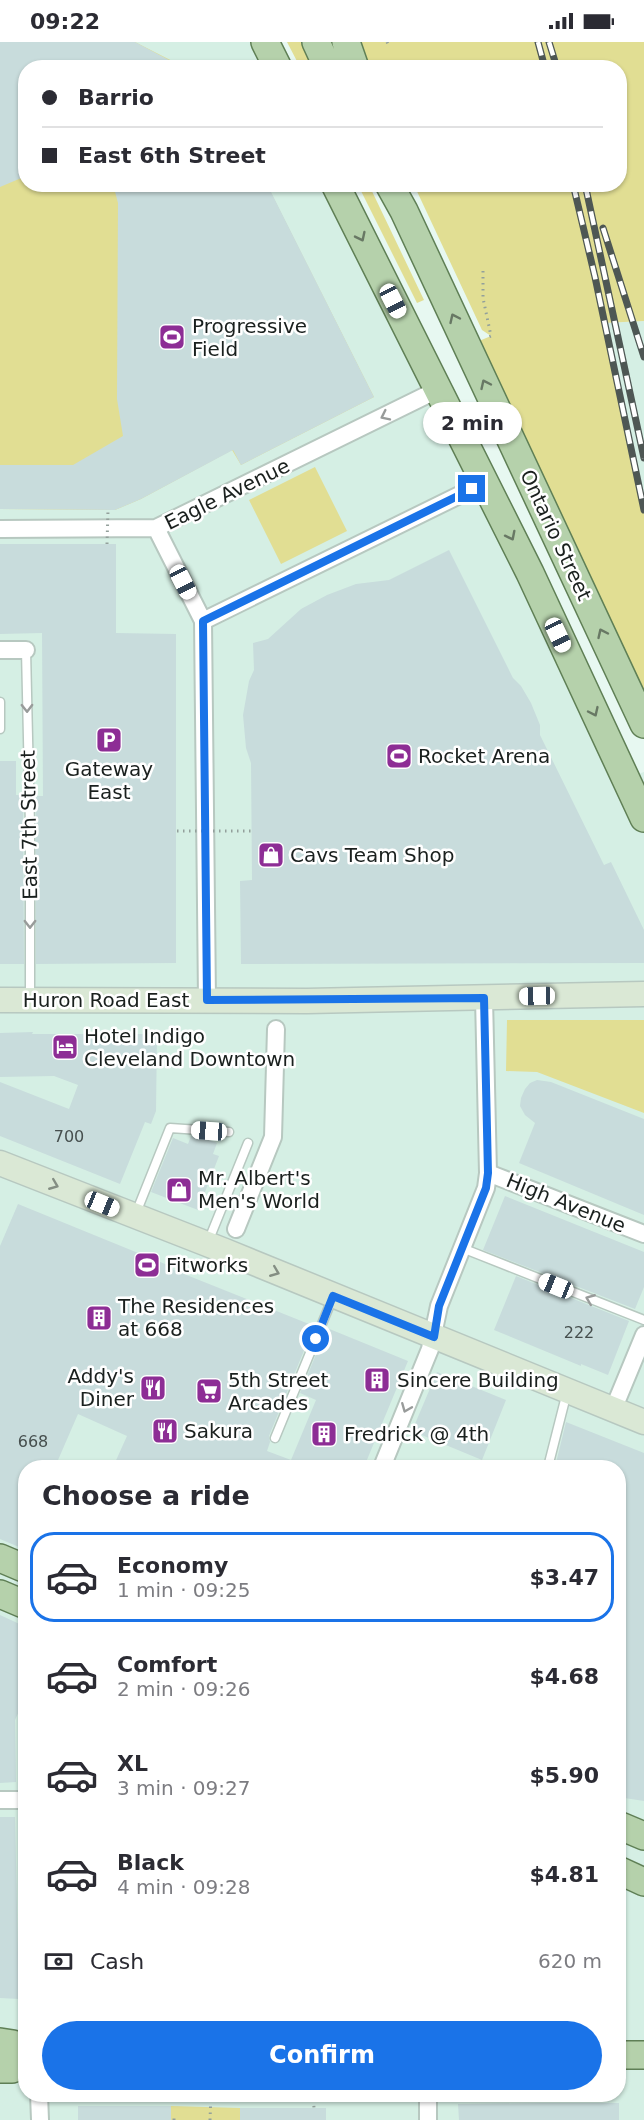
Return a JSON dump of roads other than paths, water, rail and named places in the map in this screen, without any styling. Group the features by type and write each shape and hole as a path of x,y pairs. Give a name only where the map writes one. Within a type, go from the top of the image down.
{"main road":[{"path":"265,42 274,60"},
{"path":"316,42 324,60"},
{"path":"346,42 352,60"},
{"name":"Ontario Street","path":"340,192 535,584 644,818"},
{"name":"Ontario Street","path":"393,192 644,724"},
{"path":"398,192 404,211"},
{"path":"0,1558 18,1566"},
{"path":"0,1594 18,1602"},
{"path":"626,1829 644,1836"},
{"path":"626,1874 644,1882"},
{"path":"0,2042 18,2046"},
{"path":"626,2055 644,2055"},
{"path":"0,2069 18,2066"}],"street":[{"name":"Eagle Avenue","path":"0,529 156,528 437,390"},
{"path":"203,621 484,483"},
{"path":"156,528 203,621 207,1000"},
{"path":"0,650 26,650"},
{"name":"Huron Road East","path":"0,1000 484,998 644,994"},
{"path":"385,1460 434,1337 439,1306 486,1188 488,1173 484,998"},
{"path":"236,1229 273,1137 276,1029"},
{"path":"0,1163 644,1422"},
{"name":"High Avenue","path":"488,1173 644,1234"},
{"path":"614,1410 644,1335"},
{"path":"0,1800 18,1800"},
{"path":"39,2102 40,2120"},
{"path":"428,2102 428,2120"}],"lane":[{"name":"East 7th Street","path":"26,650 30,826 30,1000"},
{"path":"0,702 0,729"},
{"path":"134,1216 170,1128 229,1132"},
{"path":"207,1245 249,1143"},
{"path":"462,1248 644,1320"},
{"path":"275,1438 333,1296"},
{"path":"550,1460 567,1391"}],"railway":[{"path":"538,42 543,60"},
{"path":"549,42 555,60"},
{"path":"575,192 644,510"},
{"path":"587,192 644,458"},
{"path":"603,228 644,357"}],"place":[{"name":"Progressive Field","path":"172,337"},
{"name":"Gateway East","path":"109,740"},
{"name":"Rocket Arena","path":"399,756"},
{"name":"Cavs Team Shop","path":"271,855"},
{"name":"Hotel Indigo Cleveland Downtown","path":"65,1047"},
{"name":"Mr. Albert's Men's World","path":"179,1190"},
{"name":"Fitworks","path":"147,1265"},
{"name":"The Residences at 668","path":"99,1318"},
{"name":"Sincere Building","path":"377,1380"},
{"name":"Addy's Diner","path":"153,1388"},
{"name":"5th Street Arcades","path":"209,1391"},
{"name":"Sakura","path":"165,1431"},
{"name":"Fredrick @ 4th","path":"324,1434"}]}
